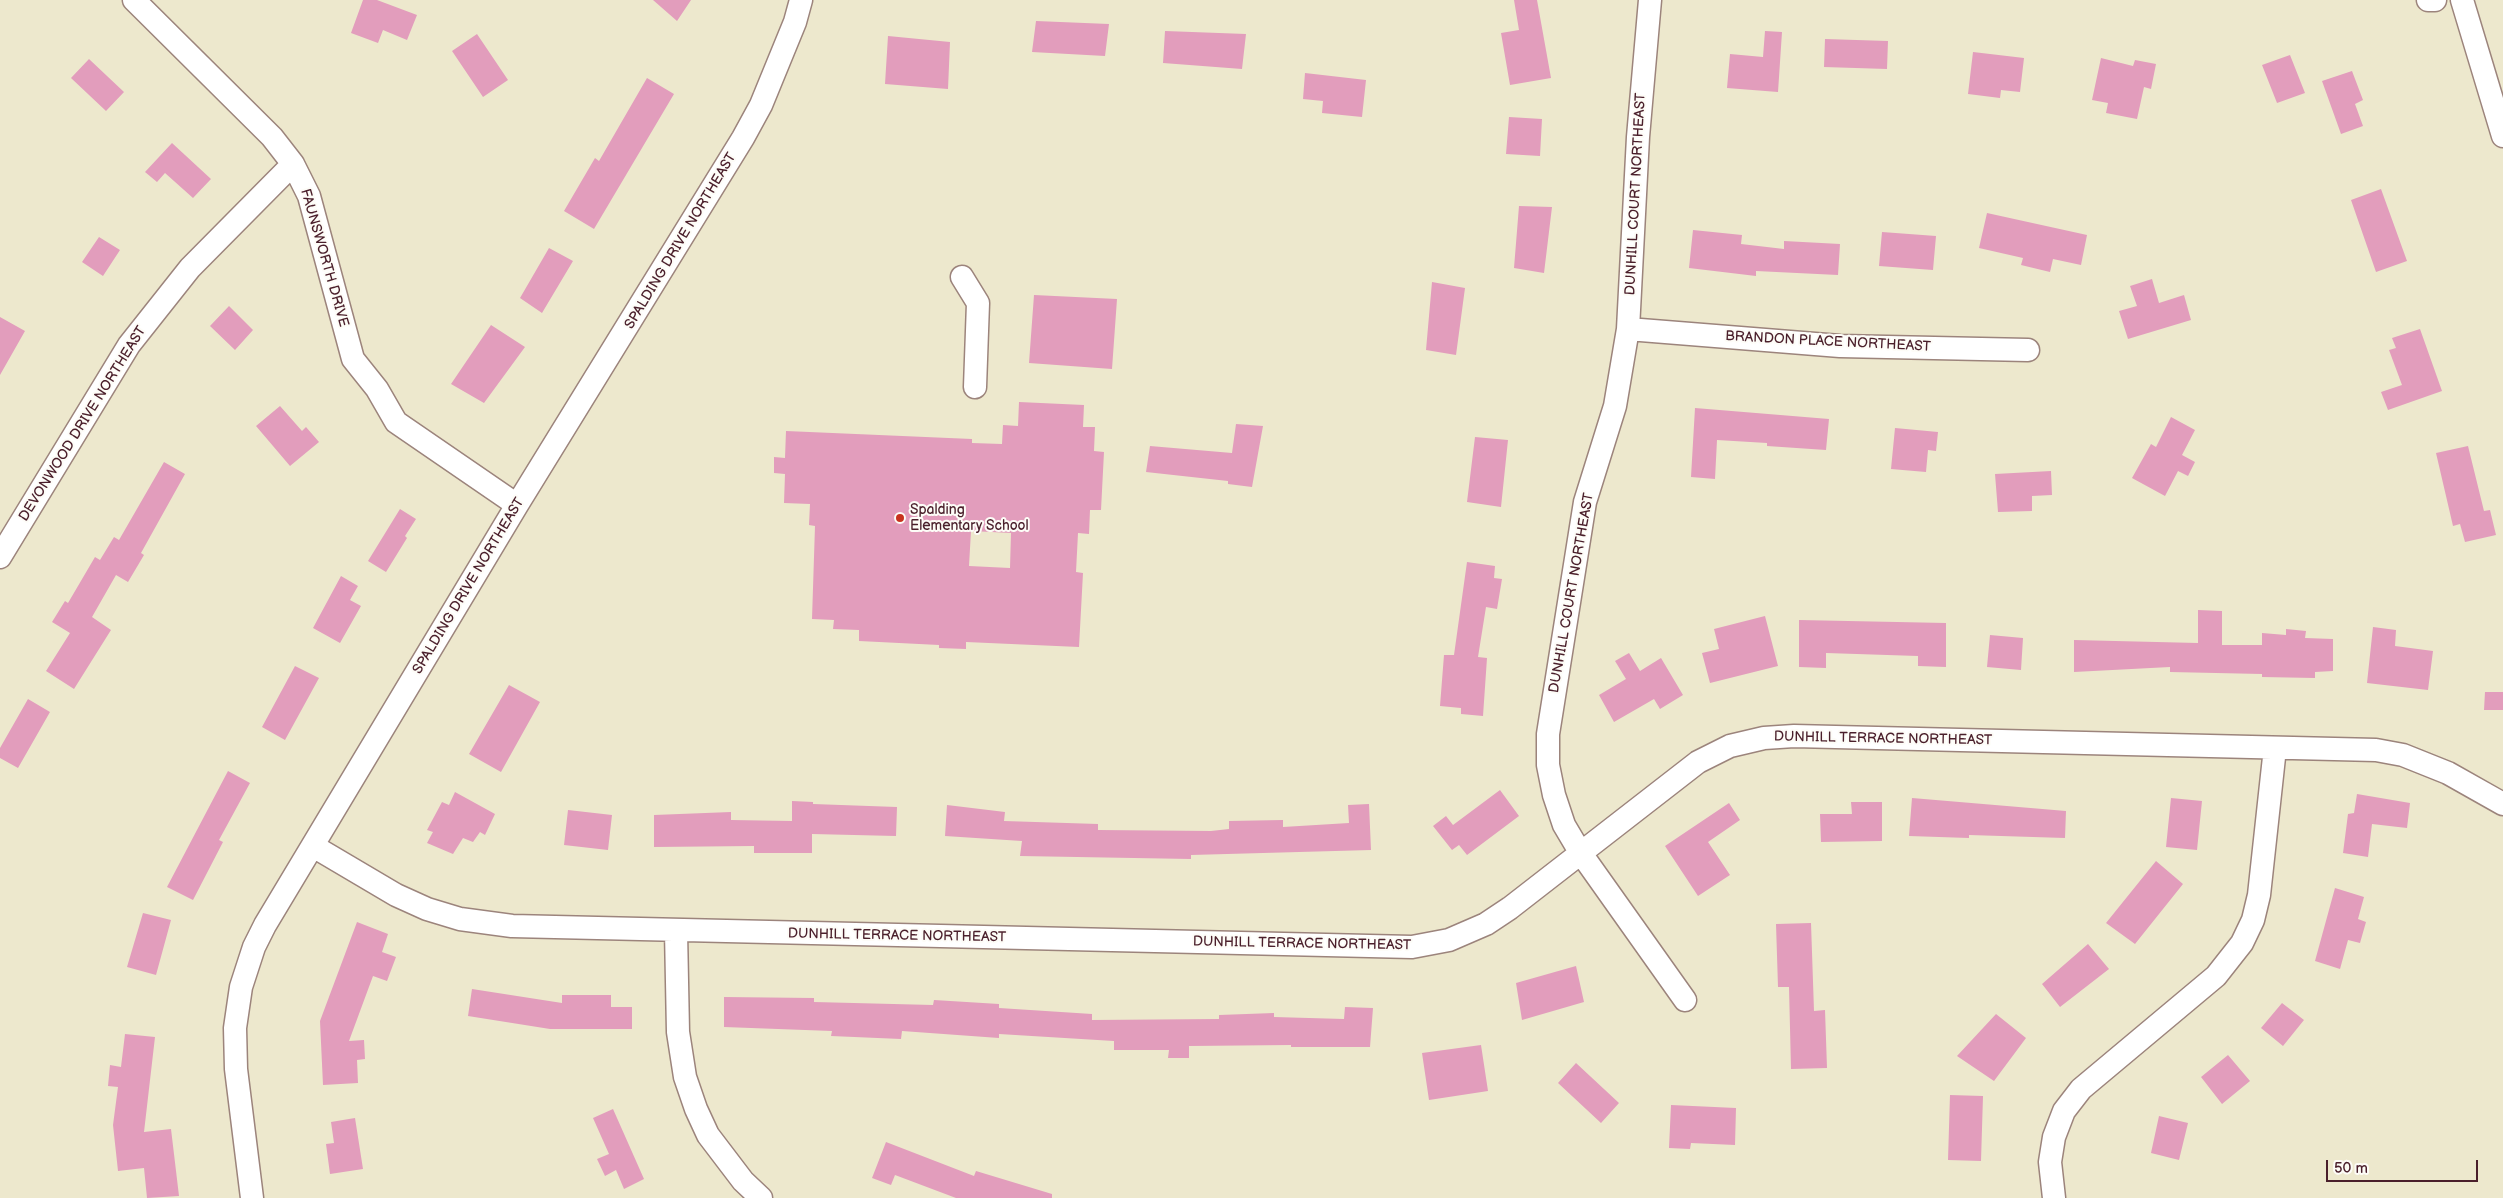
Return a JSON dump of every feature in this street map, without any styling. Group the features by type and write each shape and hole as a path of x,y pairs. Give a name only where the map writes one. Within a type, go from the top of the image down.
{"street":[{"name":"FAUNSWORTH DRIVE","path":"134,0 272,137 293,164 309,196 354,359 377,389 396,422 517,505"},
{"name":"SPALDING DRIVE NORTHEAST","path":"252,1198 236,1069 235,1028 241,987 254,947 265,925 517,505 743,138 761,105 795,22 801,0"},
{"name":"DUNHILL COURT NORTHEAST","path":"1650,0 1638,138 1628,329 1615,406 1585,502 1548,734 1548,764 1554,795 1564,825 1580,852 1685,1000"},
{"path":"2428,0 2435,0"},
{"path":"2462,0 2503,136"},
{"name":"DEVONWOOD DRIVE NORTHEAST","path":"0,556 129,345 190,268 293,164"},
{"path":"962,277 978,303 975,387"},
{"name":"BRANDON PLACE NORTHEAST","path":"1628,329 1840,346 2028,350"},
{"name":"DUNHILL TERRACE NORTHEAST","path":"313,846 396,895 427,909 460,919 512,926 1412,947 1449,940 1486,924 1510,908 1698,762 1730,746 1764,738 1794,736 2376,750 2403,755 2448,774 2503,804"},
{"path":"2054,1198 2050,1162 2054,1137 2064,1111 2081,1089 2216,976 2242,943 2253,920 2260,895 2274,748"},
{"path":"676,931 678,1032 685,1077 708,1135 743,1181 762,1198"}],"building":[{"path":"363,0 377,0 417,15 407,40 383,30 378,43 351,33"},
{"path":"653,0 691,0 677,21"},
{"path":"1514,0 1537,0 1551,78 1510,85 1501,33 1519,30"},
{"path":"1036,21 1109,24 1105,56 1032,52"},
{"path":"1165,31 1246,34 1242,69 1163,63"},
{"path":"1765,31 1782,32 1778,92 1727,88 1730,54 1763,57"},
{"path":"477,34 508,80 483,97 452,51"},
{"path":"888,36 950,42 948,89 885,84"},
{"path":"1825,39 1888,41 1887,69 1824,67"},
{"path":"1973,52 2024,58 2020,92 2001,90 2000,98 1968,94"},
{"path":"2290,55 2305,93 2277,103 2262,65"},
{"path":"2101,58 2133,66 2135,60 2156,64 2151,89 2144,87 2137,119 2106,113 2108,103 2092,100"},
{"path":"89,59 124,92 106,111 71,78"},
{"path":"2352,71 2363,100 2355,104 2363,126 2341,134 2322,81"},
{"path":"1305,73 1366,80 1362,117 1322,113 1323,101 1303,99"},
{"path":"647,78 674,94 594,229 564,211 595,158 599,161"},
{"path":"1509,117 1542,119 1540,156 1506,154"},
{"path":"172,143 211,179 193,198 165,173 157,182 145,172"},
{"path":"2381,189 2407,261 2376,272 2351,200"},
{"path":"1519,206 1552,207 1544,273 1514,268"},
{"path":"1987,213 2087,235 2081,265 2053,259 2050,272 2021,265 2023,258 1979,248"},
{"path":"1693,230 1742,235 1741,244 1784,249 1784,241 1840,244 1838,275 1756,271 1756,276 1689,268"},
{"path":"1882,232 1936,236 1933,270 1879,266"},
{"path":"99,237 120,250 103,276 82,262"},
{"path":"549,248 573,261 542,313 520,298"},
{"path":"2152,279 2159,303 2184,295 2191,320 2128,339 2119,311 2137,306 2130,286"},
{"path":"1432,282 1465,288 1456,355 1426,350"},
{"path":"1034,295 1117,299 1112,369 1029,363"},
{"path":"229,306 253,330 235,350 210,326"},
{"path":"0,317 25,331 0,375"},
{"path":"491,325 525,347 484,403 451,384"},
{"path":"2420,329 2442,391 2388,410 2381,392 2402,385 2389,350 2396,348 2392,338"},
{"name":"Spalding Elementary School","path":"1019,402 1084,405 1083,427 1095,427 1094,451 1104,452 1101,510 1090,510 1089,534 1078,533 1076,572 1083,573 1079,647 966,642 966,649 939,648 939,645 859,641 859,630 833,629 834,620 812,619 815,526 809,525 810,504 784,503 785,474 774,473 774,457 785,458 786,431 972,439 972,443 1002,444 1003,425 1018,426","holes":["971,531 1011,533 1010,568 969,566"]},
{"path":"280,406 302,431 306,427 319,442 290,466 256,426"},
{"path":"1695,408 1829,419 1826,450 1767,446 1767,443 1717,440 1715,479 1691,477"},
{"path":"2171,417 2195,430 2182,455 2195,462 2188,476 2178,471 2165,496 2132,478 2151,444 2156,447"},
{"path":"1236,424 1263,426 1252,487 1228,484 1228,481 1146,472 1150,446 1232,453"},
{"path":"1895,428 1938,432 1936,451 1928,450 1926,472 1891,469"},
{"path":"1475,437 1508,440 1501,507 1467,502"},
{"path":"2468,446 2484,511 2490,510 2496,535 2465,542 2460,524 2453,526 2436,453"},
{"path":"164,462 185,474 141,553 144,555 128,582 116,575 92,617 111,630 74,689 46,671 70,633 52,622 65,601 68,603 95,557 100,560 114,537 119,540"},
{"path":"2051,471 2052,495 2032,496 2032,511 1998,512 1995,474"},
{"path":"400,509 416,519 405,536 407,538 386,572 368,561"},
{"path":"1467,562 1495,566 1494,578 1502,579 1497,609 1486,607 1478,657 1487,658 1483,716 1461,714 1461,708 1440,706 1444,655 1454,655"},
{"path":"341,576 358,586 350,600 361,606 340,643 313,628"},
{"path":"2198,610 2222,611 2222,645 2262,645 2262,633 2286,635 2286,629 2306,631 2305,638 2333,639 2333,671 2315,672 2315,678 2262,677 2262,674 2170,672 2170,667 2074,672 2074,640 2198,643"},
{"path":"1765,616 1778,666 1710,683 1702,653 1719,649 1714,629"},
{"path":"1799,620 1946,623 1946,667 1918,666 1918,656 1826,653 1826,668 1799,667"},
{"path":"2373,627 2396,630 2395,646 2433,651 2428,690 2367,683"},
{"path":"1990,635 2023,638 2021,670 1987,667"},
{"path":"1629,653 1640,671 1661,658 1683,695 1660,709 1654,699 1614,722 1599,695 1626,679 1615,661"},
{"path":"295,666 319,678 285,740 262,727"},
{"path":"509,685 540,702 501,772 469,754"},
{"path":"2485,692 2503,692 2503,710 2484,710"},
{"path":"28,699 50,712 18,768 0,758 0,748"},
{"path":"228,771 250,783 219,840 223,842 193,900 167,887"},
{"path":"1500,790 1519,816 1467,855 1459,845 1452,850 1433,826 1446,816 1453,825"},
{"path":"455,792 495,814 485,835 480,832 473,842 463,838 453,854 427,843 433,832 427,830 442,802 449,805"},
{"path":"2357,794 2410,803 2407,828 2372,824 2368,857 2343,853 2348,814 2354,813"},
{"path":"1912,798 2066,811 2065,838 1969,835 1969,838 1909,836"},
{"path":"2171,798 2202,801 2197,850 2166,847"},
{"path":"792,801 813,802 813,804 897,807 896,836 812,834 812,853 754,853 754,846 654,847 654,815 731,812 731,820 792,821"},
{"path":"1851,802 1882,802 1882,841 1821,842 1820,814 1852,814"},
{"path":"1729,803 1740,820 1708,842 1730,875 1698,896 1665,846"},
{"path":"1369,804 1371,850 1191,855 1191,859 1020,856 1022,841 945,836 947,805 1005,812 1004,821 1098,824 1098,830 1211,831 1229,829 1229,821 1283,820 1283,827 1349,823 1348,805"},
{"path":"568,810 612,815 608,850 564,845"},
{"path":"2156,861 2183,884 2135,944 2106,923"},
{"path":"2335,888 2364,897 2358,919 2366,922 2360,943 2348,940 2340,969 2315,961"},
{"path":"143,913 171,920 156,975 127,967"},
{"path":"357,922 388,934 382,952 396,957 387,981 373,976 349,1041 364,1040 365,1059 357,1060 358,1083 323,1085 320,1021"},
{"path":"1811,923 1814,1011 1825,1010 1827,1068 1791,1069 1789,987 1778,987 1776,924"},
{"path":"2088,944 2109,969 2060,1007 2042,984"},
{"path":"1576,966 1584,1002 1522,1020 1516,983"},
{"path":"472,989 562,1003 562,995 611,995 611,1007 632,1007 632,1029 550,1029 468,1016"},
{"path":"724,997 814,998 814,1002 933,1005 934,1000 999,1004 999,1008 1092,1014 1092,1020 1219,1019 1219,1015 1274,1013 1274,1017 1344,1019 1345,1007 1373,1008 1370,1047 1291,1047 1291,1045 1189,1046 1189,1058 1168,1058 1169,1050 1114,1050 1114,1041 999,1034 999,1038 902,1031 901,1039 831,1036 832,1031 724,1027"},
{"path":"2282,1003 2304,1020 2283,1046 2261,1028"},
{"path":"1996,1014 2026,1038 1994,1081 1957,1056"},
{"path":"125,1034 155,1037 144,1132 171,1129 179,1196 147,1198 144,1168 118,1171 113,1125 118,1087 108,1086 110,1065 121,1067"},
{"path":"1481,1045 1488,1091 1429,1100 1422,1053"},
{"path":"2228,1055 2250,1081 2222,1104 2201,1077"},
{"path":"1576,1063 1619,1103 1601,1123 1558,1083"},
{"path":"1950,1095 1983,1096 1981,1161 1948,1160"},
{"path":"1671,1105 1736,1108 1735,1145 1691,1143 1690,1149 1669,1148"},
{"path":"613,1109 644,1179 624,1189 616,1170 605,1176 597,1159 609,1154 593,1118"},
{"path":"2159,1116 2188,1123 2179,1160 2151,1153"},
{"path":"355,1118 363,1169 330,1174 326,1144 334,1143 331,1122"},
{"path":"886,1142 974,1176 976,1171 1052,1194 1052,1198 956,1198 895,1175 891,1185 872,1178"}],"place":[{"name":"Spalding Elementary School","path":"900,518"}]}
